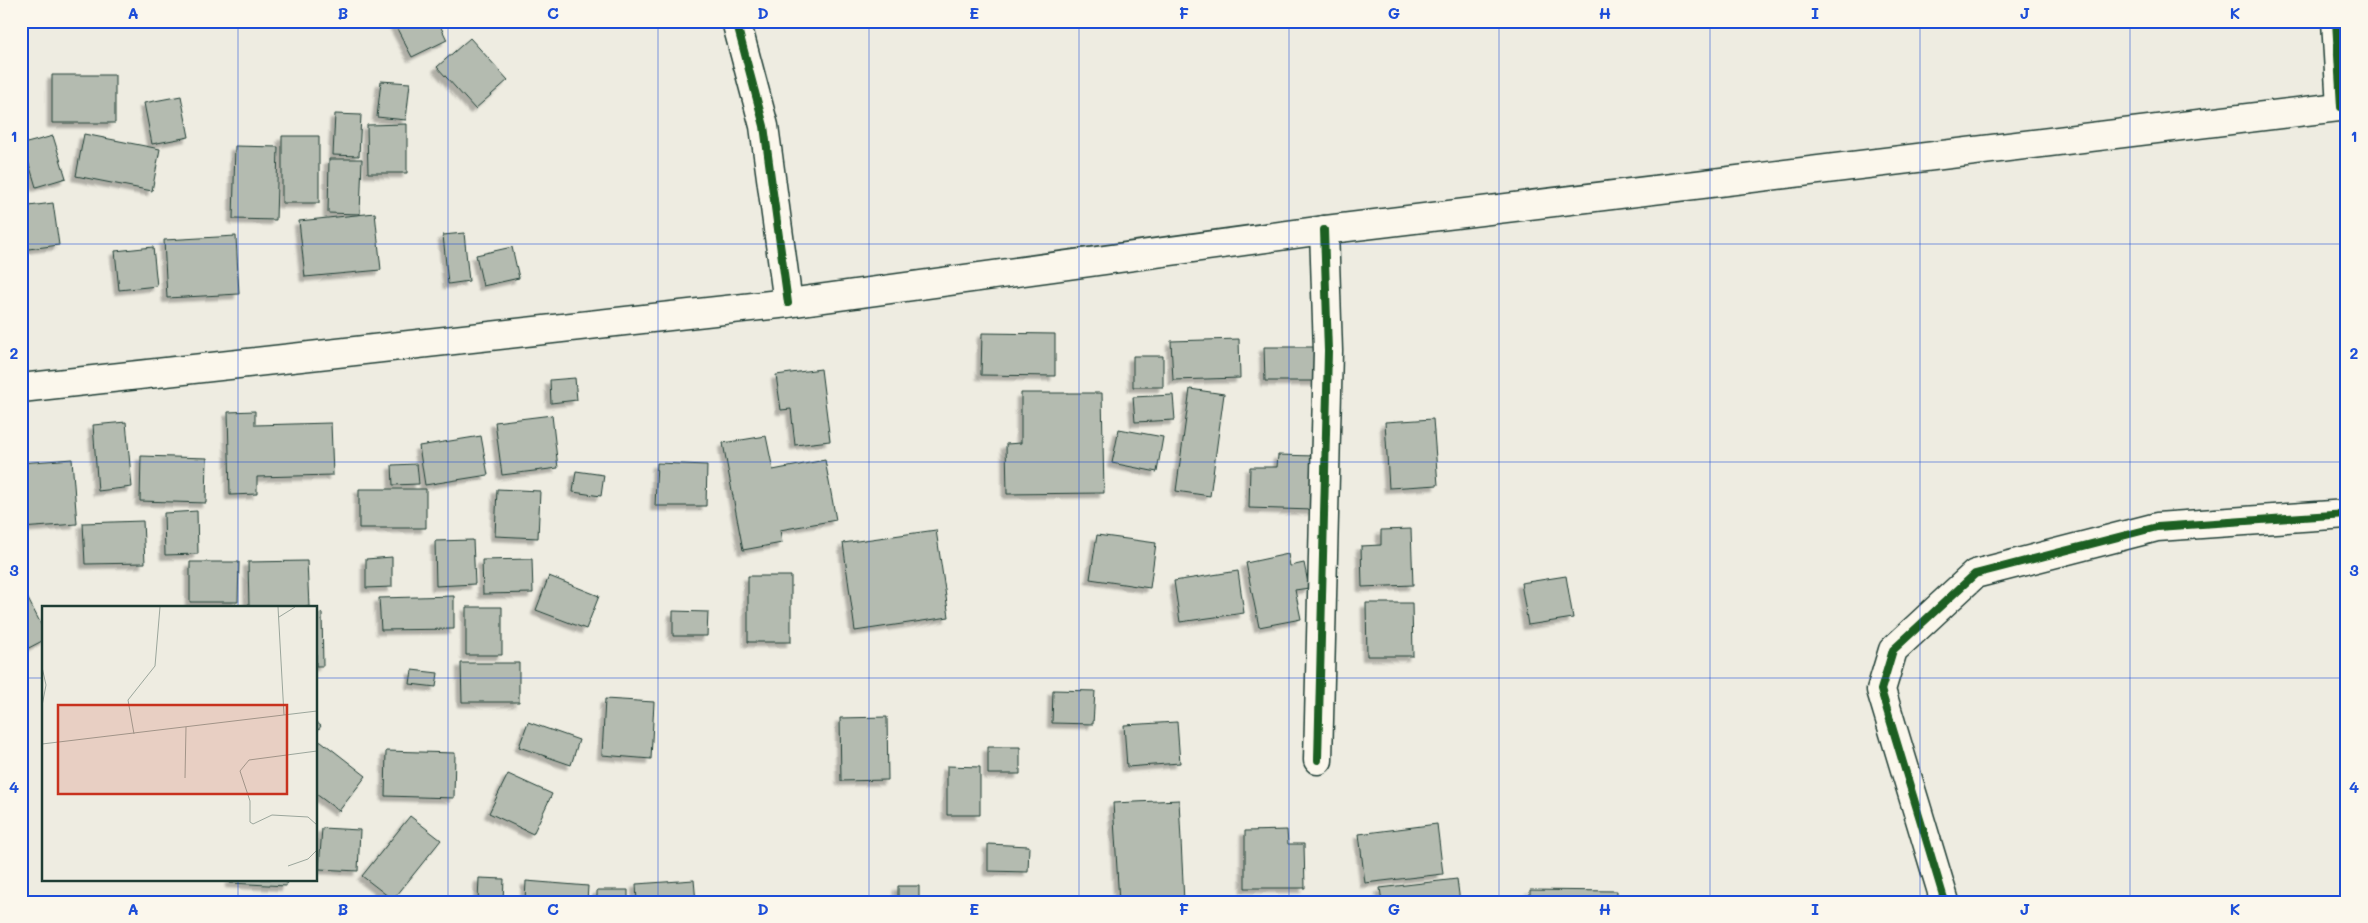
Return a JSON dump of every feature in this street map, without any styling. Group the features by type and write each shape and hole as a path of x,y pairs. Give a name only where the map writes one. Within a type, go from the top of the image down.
{"main road":[{"path":"736,21 764,126 788,303"},
{"path":"21,388 788,303 1324,230 2344,107 2336,21"},
{"path":"1318,760 1328,350 1324,230"},
{"path":"1945,902 1882,690 1894,650 1975,574 2157,527 2347,514"}],"building":[{"path":"393,21 438,21 447,40 412,57"},
{"path":"470,38 508,80 475,109 437,67"},
{"path":"52,75 115,75 115,123 52,123"},
{"path":"381,81 410,83 406,120 377,117"},
{"path":"181,96 189,137 152,144 144,103"},
{"path":"335,114 361,115 359,156 333,155"},
{"path":"407,124 407,173 368,173 367,125"},
{"path":"84,134 160,149 152,191 76,176"},
{"path":"53,136 66,178 36,187 23,144"},
{"path":"282,136 319,136 319,203 282,203"},
{"path":"235,146 278,147 276,220 233,219"},
{"path":"329,159 362,159 360,214 328,213"},
{"path":"53,203 59,245 21,250 21,207"},
{"path":"375,213 381,270 305,277 299,221"},
{"path":"464,233 469,281 448,284 443,235"},
{"path":"236,236 239,294 167,298 164,240"},
{"path":"153,247 157,286 119,290 115,251"},
{"path":"512,247 519,278 483,286 476,255"},
{"path":"982,333 1055,334 1055,376 981,375"},
{"path":"1239,339 1240,378 1173,380 1171,341"},
{"path":"1264,347 1316,347 1317,381 1265,381"},
{"path":"1133,356 1163,356 1163,387 1133,387"},
{"path":"821,369 830,441 795,445 791,409 781,410 776,375"},
{"path":"575,378 577,400 551,403 550,380"},
{"path":"1190,389 1224,394 1210,496 1176,491"},
{"path":"1021,393 1102,393 1104,493 1007,494 1006,444 1021,443"},
{"path":"1173,395 1175,420 1135,422 1133,397"},
{"path":"255,411 255,425 331,423 333,475 257,477 257,494 230,495 228,412"},
{"path":"552,415 558,468 502,475 495,422"},
{"path":"1433,419 1438,485 1389,488 1385,422"},
{"path":"126,422 132,487 98,491 93,425"},
{"path":"1119,429 1163,437 1157,472 1112,463"},
{"path":"481,436 488,475 425,485 419,446"},
{"path":"766,436 773,470 825,460 836,520 780,530 782,543 743,550 723,443"},
{"path":"1278,455 1315,456 1313,510 1249,508 1250,467 1277,467"},
{"path":"141,456 207,458 206,503 140,501"},
{"path":"72,459 77,524 21,528 21,463"},
{"path":"657,463 707,465 706,506 655,506"},
{"path":"417,464 419,484 393,485 392,465"},
{"path":"576,471 604,475 601,496 573,492"},
{"path":"359,489 426,489 426,528 359,528"},
{"path":"497,489 540,491 538,538 495,536"},
{"path":"197,511 198,554 165,555 164,513"},
{"path":"143,521 145,563 85,564 83,523"},
{"path":"1411,529 1413,585 1362,587 1361,546 1381,545 1381,530"},
{"path":"936,530 949,617 855,631 843,543"},
{"path":"1097,535 1156,543 1150,588 1090,579"},
{"path":"473,540 475,584 436,586 435,541"},
{"path":"1288,554 1290,566 1304,563 1309,588 1295,590 1301,619 1259,627 1246,563"},
{"path":"392,557 392,587 366,588 366,559"},
{"path":"532,559 533,593 483,594 482,560"},
{"path":"307,561 309,606 249,606 248,562"},
{"path":"190,562 239,562 238,602 190,602"},
{"path":"1238,571 1244,613 1180,622 1174,581"},
{"path":"549,576 599,596 586,629 536,610"},
{"path":"748,576 791,576 791,642 748,642"},
{"path":"1566,576 1573,618 1528,625 1521,583"},
{"path":"26,595 42,626 42,641 21,652 21,598"},
{"path":"454,596 454,629 381,630 379,598"},
{"path":"1366,603 1412,603 1413,656 1367,656"},
{"path":"466,607 502,607 502,655 466,655"},
{"path":"673,611 708,612 707,636 673,636"},
{"path":"322,613 323,666 318,666 318,614"},
{"path":"461,663 519,663 519,702 462,702"},
{"path":"412,670 438,673 436,687 410,684"},
{"path":"1053,690 1095,691 1093,724 1052,723"},
{"path":"605,699 654,702 651,759 602,755"},
{"path":"887,717 888,780 841,781 840,718"},
{"path":"528,722 579,740 571,765 519,747"},
{"path":"1177,722 1180,763 1127,767 1124,725"},
{"path":"321,741 366,776 339,811 318,795 318,745"},
{"path":"988,747 1020,747 1020,774 988,774"},
{"path":"386,751 455,753 454,798 385,796"},
{"path":"947,766 980,767 980,815 947,815"},
{"path":"508,774 552,794 533,834 489,813"},
{"path":"1179,800 1184,902 1119,902 1113,803"},
{"path":"410,816 441,840 393,900 362,876"},
{"path":"1437,824 1443,874 1365,883 1359,834"},
{"path":"322,828 360,830 358,871 319,869"},
{"path":"1287,830 1288,844 1304,844 1305,888 1245,888 1245,831"},
{"path":"988,844 1029,846 1028,872 988,871"},
{"path":"479,878 504,879 503,902 478,902"},
{"path":"1457,879 1460,902 1382,902 1380,888"},
{"path":"230,880 287,880 286,886 230,883"},
{"path":"694,880 696,902 637,902 636,884"},
{"path":"526,881 588,886 587,902 525,902"},
{"path":"898,886 919,886 919,902 898,902"},
{"path":"597,890 628,890 628,902 597,902"},
{"path":"1530,890 1617,891 1617,902 1530,902"}],"cycle path":[{"path":"736,21 764,126 788,303"},
{"path":"2336,21 2341,107"},
{"path":"1318,760 1328,351 1324,230"},
{"path":"1945,902 1881,690 1893,650 1975,574 2157,527 2347,514"}]}
